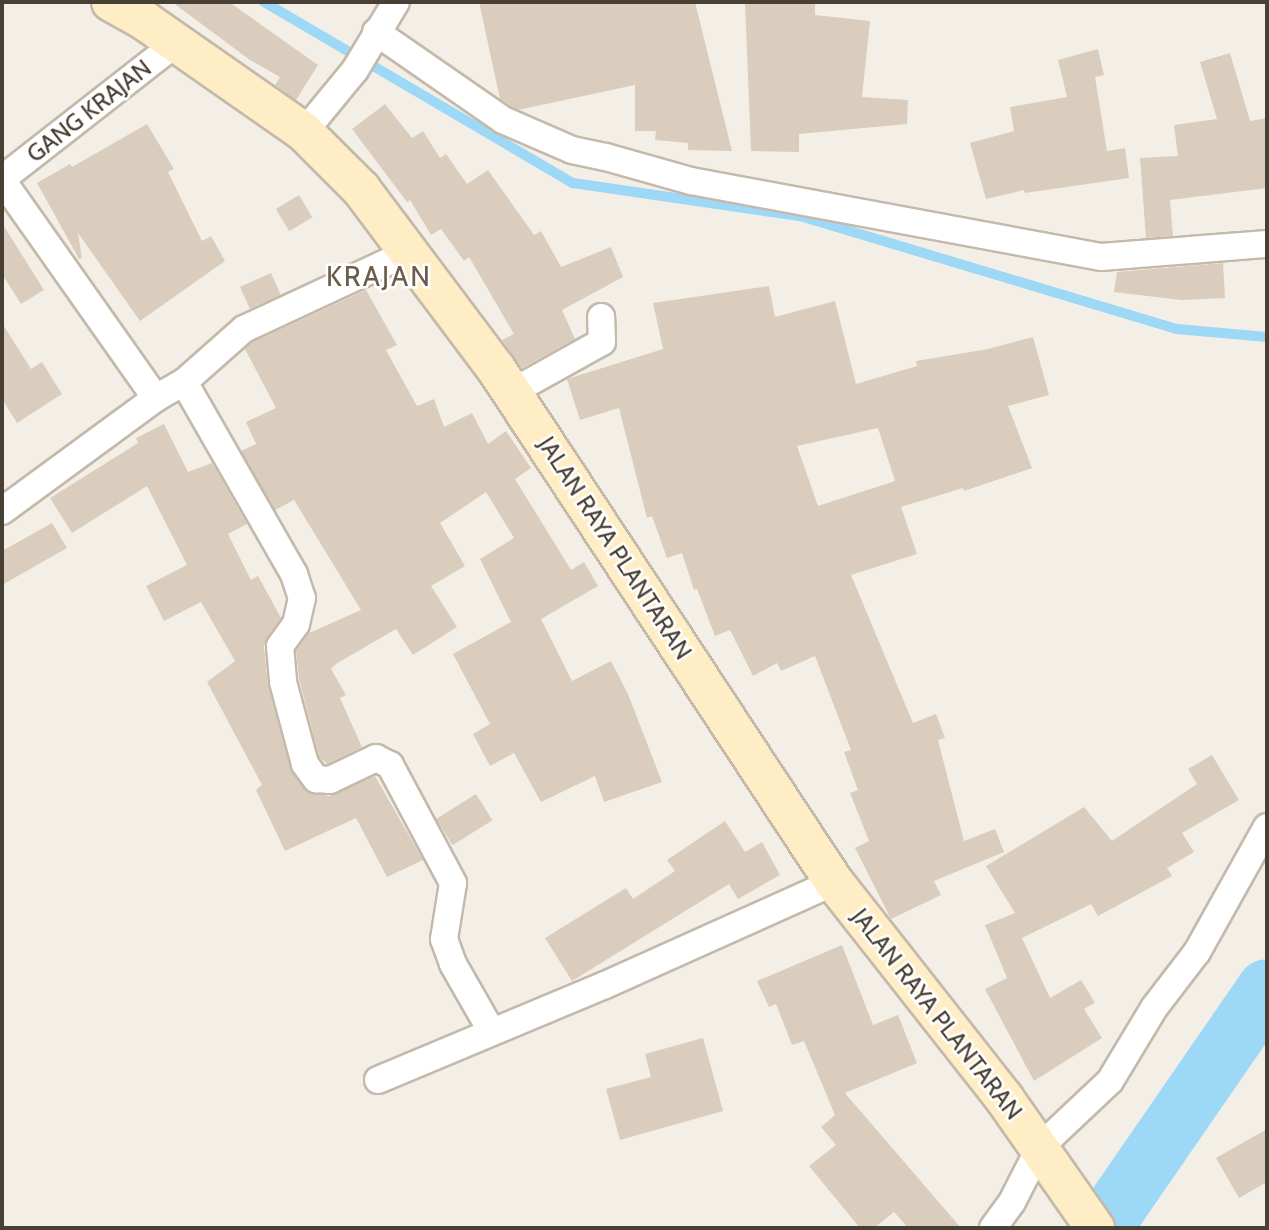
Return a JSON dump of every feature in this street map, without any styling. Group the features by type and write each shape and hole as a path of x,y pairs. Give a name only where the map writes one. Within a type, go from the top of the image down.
{"main road":[{"name":"JALAN RAYA PLANTARAN","path":"111,2 176,43 304,132 361,189 512,392 834,882 1045,1154 1095,1228"}],"street":[{"path":"304,132 355,70 396,2"},
{"path":"374,38 503,120 572,150 691,181 1101,257 1267,244"},
{"name":"GANG KRAJAN","path":"2,179 176,43"},
{"path":"2,179 156,398"},
{"path":"2,511 156,398 184,382 244,329 407,253"},
{"path":"512,392 602,342 601,317"},
{"path":"184,382 294,575 302,598 296,624 281,646 283,682 305,764 316,779 330,780 376,758 390,765 453,883 444,939 453,964 492,1032"},
{"path":"993,1228 1045,1154 1110,1081 1154,1008 1197,951 1267,827"},
{"path":"378,1080 834,882"}],"building":[{"path":"172,2 229,2 318,65 296,100 275,85 280,77 250,60"},
{"path":"479,2 695,2 732,151 688,150 688,143 655,140 656,131 635,131 635,85 518,110 511,106 500,99"},
{"path":"745,2 815,2 815,15 870,21 862,97 908,100 907,124 799,134 799,152 751,151"},
{"path":"1098,49 1104,75 1095,77 1107,151 1125,148 1129,178 1025,193 1024,190 986,199 970,143 1014,131 1010,107 1067,97 1058,60"},
{"path":"1230,53 1250,121 1267,118 1267,188 1170,200 1173,236 1146,238 1140,158 1178,156 1174,125 1217,119 1200,62"},
{"path":"385,104 412,138 423,131 440,158 446,154 467,184 488,170 534,235 541,231 561,267 611,247 623,277 562,310 575,339 522,368 502,340 514,334 469,257 464,261 441,229 431,235 410,200 407,202 352,129"},
{"path":"147,124 174,169 168,172 202,241 211,236 225,261 140,321 78,233 82,258 79,259 37,183 70,164 72,167"},
{"path":"299,195 312,217 289,231 276,209"},
{"path":"2,223 44,290 21,304 2,274"},
{"path":"1223,263 1225,298 1181,300 1114,292 1117,272"},
{"path":"271,273 281,295 250,309 240,287"},
{"path":"769,286 775,317 835,301 856,384 917,366 916,361 988,349 1033,337 1049,395 1008,406 1032,468 964,491 963,488 901,507 917,554 851,575 913,723 936,714 945,738 938,740 964,841 995,829 1004,852 934,881 941,895 891,919 855,848 869,841 850,793 858,790 844,752 851,750 815,656 781,671 777,663 753,676 730,630 715,636 697,589 694,590 682,553 667,558 652,516 647,518 619,408 580,420 567,379 663,349 653,303","holes":["878,428 895,481 818,506 797,446"]},
{"path":"366,290 397,345 386,350 417,406 434,399 444,427 472,413 488,444 506,431 531,468 515,479 571,570 584,562 598,586 541,619 572,681 611,661 628,694 662,782 604,802 595,776 541,802 514,753 490,766 473,734 490,724 453,654 511,622 480,559 514,538 486,492 440,523 465,566 431,586 457,627 413,655 396,629 336,664 331,669 346,695 340,698 362,747 327,764 319,757 299,679 296,651 309,633 361,610 294,500 275,510 241,451 256,444 246,422 276,408 245,349 253,342"},
{"path":"2,323 31,369 42,362 62,394 17,423 2,399"},
{"path":"164,424 188,472 212,463 247,524 228,534 251,580 258,576 281,618 267,637 264,647 268,686 292,773 308,792 329,796 375,776 423,860 387,877 356,818 285,851 256,790 262,785 207,682 235,661 201,602 164,621 146,586 187,565 147,486 72,533 50,498 138,443 136,438"},
{"path":"52,523 67,548 2,585 2,551"},
{"path":"1212,755 1239,800 1182,833 1194,852 1167,868 1172,876 1098,916 1091,904 1022,938 1050,998 1081,980 1095,1003 1084,1009 1102,1038 1034,1081 985,989 1007,978 985,925 1015,913 986,866 1084,807 1112,841 1197,784 1188,769"},
{"path":"476,794 492,820 453,845 436,819"},
{"path":"725,821 745,852 762,842 780,875 738,899 729,884 572,981 545,938 626,888 633,899 675,871 667,860"},
{"path":"842,945 873,1025 898,1015 917,1063 845,1093 961,1228 908,1228 894,1212 874,1228 860,1228 809,1166 836,1145 821,1127 835,1115 804,1041 792,1045 776,1004 769,1007 757,981"},
{"path":"703,1038 723,1111 620,1140 606,1089 651,1077 645,1054"},
{"path":"1267,1129 1267,1182 1239,1198 1216,1158"}],"waterway":[{"path":"264,2 573,183 800,216 1177,329 1267,337"},
{"path":"1102,1228 1267,989"}],"district":[{"name":"KRAJAN","path":"379,276"}]}
